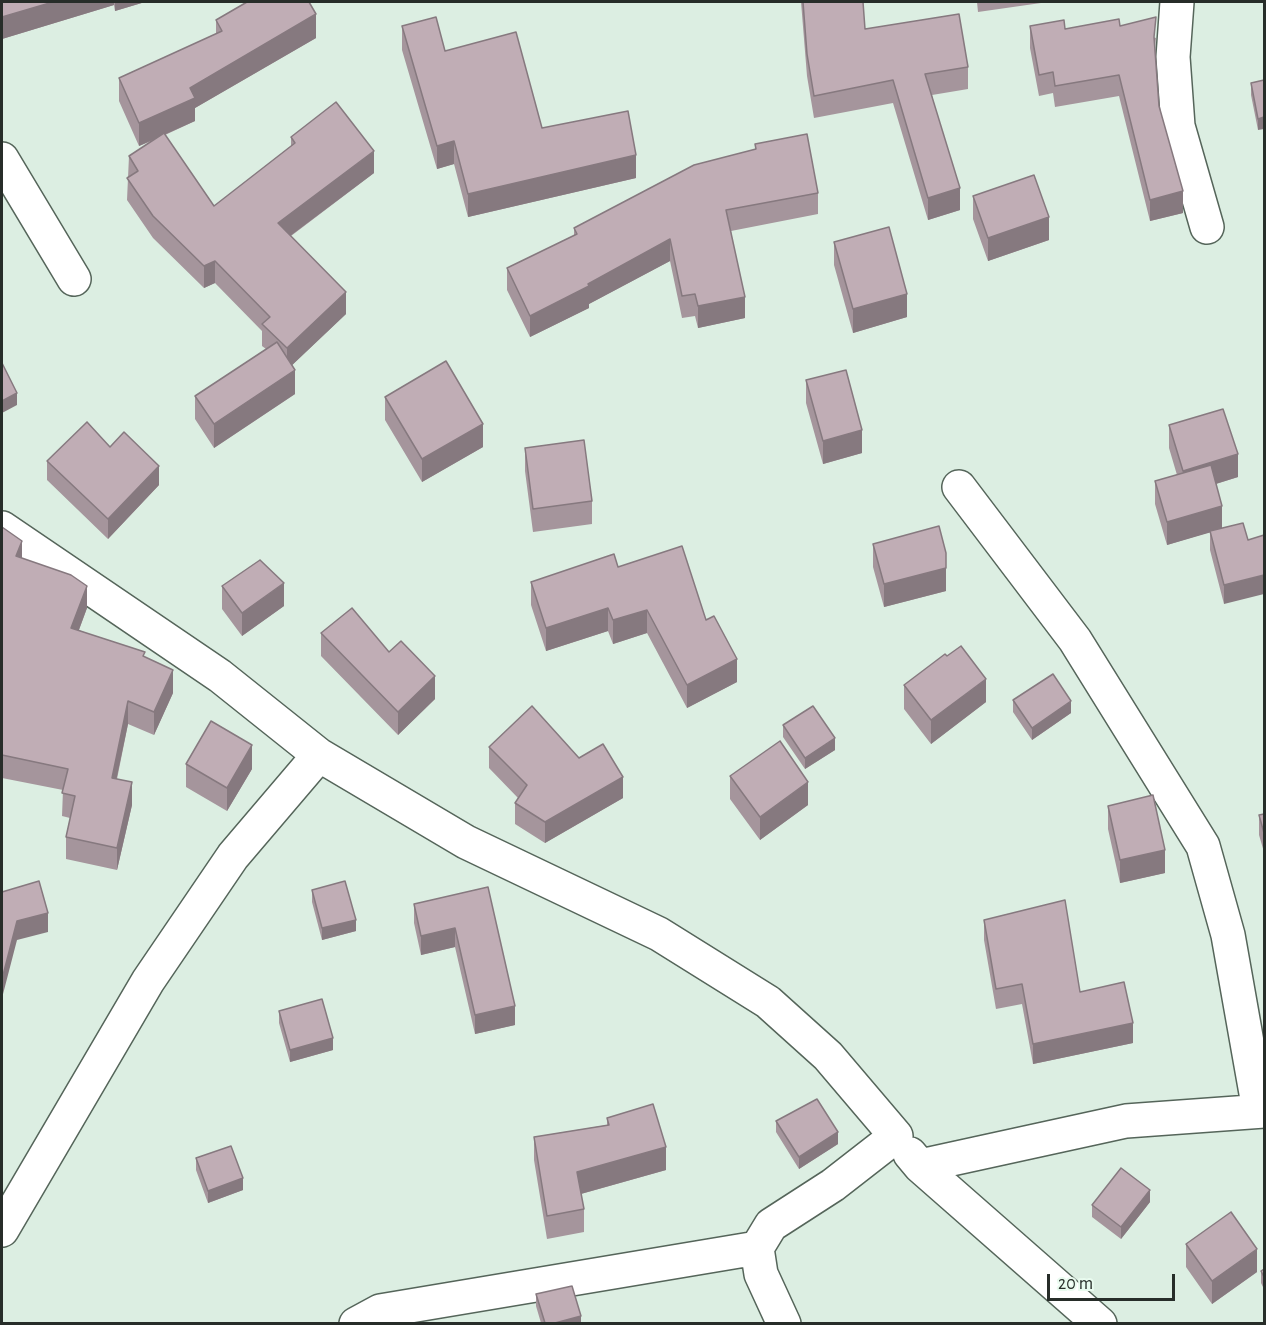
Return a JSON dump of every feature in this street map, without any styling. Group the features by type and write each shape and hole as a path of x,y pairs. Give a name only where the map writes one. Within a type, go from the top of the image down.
{"street":[{"path":"1177,2 1173,57 1178,126 1207,227"},
{"path":"2,159 74,279"},
{"path":"920,1166 1126,1121 1262,1110 1228,935 1203,846 1076,640 959,487"},
{"path":"2,528 220,676 319,755 466,842 659,934 768,1002 828,1056 920,1166 1100,1323"},
{"path":"2,1230 154,971 233,856 319,755"},
{"path":"784,1323 761,1274 757,1248 771,1225 833,1185 896,1136"},
{"path":"356,1323 380,1311 757,1248"}],"building":[{"path":"2,2 53,2 2,17"},
{"path":"247,2 309,2 316,14 190,88 195,98 139,123 119,78 222,31 216,20"},
{"path":"803,2 863,2 865,29 959,14 968,67 925,74 960,188 928,198 893,80 814,96 807,54"},
{"path":"436,17 445,51 516,32 542,128 628,111 636,155 468,194 454,141 437,146 402,26"},
{"path":"1156,17 1154,37 1159,106 1183,191 1150,200 1119,75 1055,86 1053,72 1039,75 1030,26 1064,20 1065,29 1119,19 1120,26"},
{"path":"1264,80 1264,117 1258,119 1251,83"},
{"path":"336,102 374,151 278,223 346,292 287,348 262,324 270,317 215,261 204,266 153,216 127,178 138,171 129,156 164,133 214,206 295,143 291,137"},
{"path":"807,134 818,193 726,210 745,297 698,306 695,294 682,296 670,239 588,284 589,286 530,316 507,268 577,234 574,228 694,165 756,149 755,144"},
{"path":"1034,175 1049,217 988,238 973,196"},
{"path":"889,227 907,294 853,309 834,242"},
{"path":"277,342 295,370 214,424 195,396"},
{"path":"446,361 483,424 422,459 385,397"},
{"path":"2,363 17,393 2,401"},
{"path":"846,370 862,430 823,441 806,380"},
{"path":"1223,409 1238,454 1183,471 1169,425"},
{"path":"87,422 110,447 124,432 159,466 108,519 47,461"},
{"path":"584,440 592,501 533,509 525,448"},
{"path":"1211,465 1222,506 1167,522 1155,481"},
{"path":"1243,523 1248,540 1264,535 1264,575 1224,585 1210,531"},
{"path":"939,526 946,553 946,568 884,584 873,544"},
{"path":"2,527 22,541 16,556 71,575 87,586 71,628 145,652 143,656 173,670 154,712 128,701 112,778 132,782 117,848 66,837 75,796 62,793 68,769 2,755"},
{"path":"682,546 706,620 714,616 737,659 687,685 647,610 613,620 608,608 546,628 531,582 614,554 618,567"},
{"path":"260,560 284,583 242,613 222,586"},
{"path":"352,608 389,652 401,641 435,676 398,712 321,633"},
{"path":"961,646 986,679 931,720 904,685 945,654 947,656"},
{"path":"1053,674 1071,701 1032,728 1013,700"},
{"path":"532,706 579,758 603,744 623,777 545,822 515,803 527,785 489,747"},
{"path":"813,706 835,738 805,758 783,725"},
{"path":"211,721 252,745 227,788 186,764"},
{"path":"780,741 808,782 760,817 730,776"},
{"path":"1153,795 1165,850 1120,860 1108,806"},
{"path":"1264,814 1264,833 1259,815"},
{"path":"39,881 48,913 17,921 2,979 2,892"},
{"path":"345,881 356,920 322,928 312,890"},
{"path":"488,887 515,1006 475,1015 455,928 421,936 414,904"},
{"path":"1065,900 1080,992 1124,982 1133,1023 1033,1044 1022,984 996,989 984,920"},
{"path":"322,999 333,1038 290,1050 279,1011"},
{"path":"817,1099 838,1132 799,1157 776,1121"},
{"path":"653,1104 666,1147 577,1172 584,1209 547,1216 534,1137 609,1125 607,1118"},
{"path":"231,1146 243,1178 208,1191 196,1158"},
{"path":"1121,1168 1150,1190 1121,1227 1092,1205"},
{"path":"1231,1212 1257,1249 1212,1281 1186,1244"},
{"path":"572,1286 581,1316 555,1323 545,1323 536,1294"}]}
